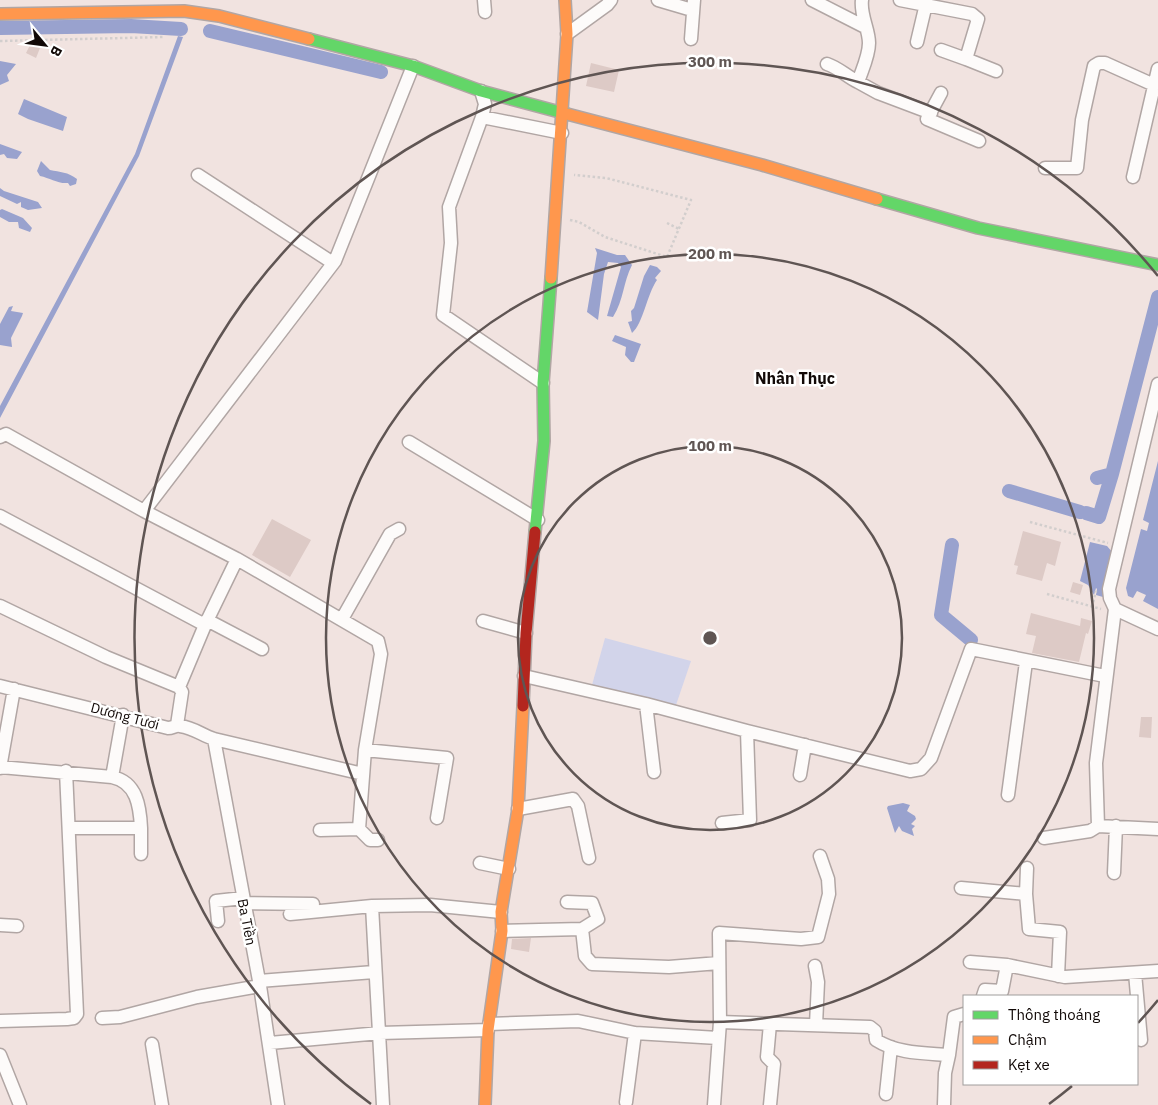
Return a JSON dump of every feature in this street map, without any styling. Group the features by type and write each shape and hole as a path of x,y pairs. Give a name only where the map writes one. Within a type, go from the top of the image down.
{"street":[{"path":"485,1105 485,1069 502,931 501,912 518,809 526,633 544,441 543,383 562,133 567,34 565,0"},
{"path":"567,34 607,6 610,0"},
{"path":"658,0 693,5 691,40"},
{"path":"812,0 865,27"},
{"path":"858,82 869,42 861,8 862,0"},
{"path":"900,0 972,14 978,19 966,59"},
{"path":"917,42 926,4"},
{"path":"0,14 207,13 413,66 481,92 762,165 978,228 1158,265"},
{"path":"941,50 996,71"},
{"path":"1045,168 1078,168 1082,120 1094,66 1105,63 1154,85"},
{"path":"827,64 840,68 858,82 878,93 931,113"},
{"path":"144,511 338,254 413,66"},
{"path":"1133,177 1158,69"},
{"path":"481,92 485,104 482,117 450,207 451,243 443,315 543,383"},
{"path":"941,93 927,119 979,141"},
{"path":"482,117 562,133"},
{"path":"198,175 333,262"},
{"path":"1098,826 1096,763 1105,676 1115,610 1110,598 1109,589 1158,384"},
{"path":"0,438 6,434 144,511 237,559 376,638 381,646 363,774 359,829"},
{"path":"409,442 538,520"},
{"path":"0,516 262,649"},
{"path":"342,619 390,534 399,529"},
{"path":"179,687 206,622 237,559"},
{"path":"0,606 106,657 179,687 182,692 177,725"},
{"path":"1115,610 1158,629"},
{"path":"483,621 526,633"},
{"path":"524,676 646,704 903,770 921,769 931,758 971,650 1105,676"},
{"path":"1008,795 1026,662"},
{"name":"Dương Tươi","path":"0,686 123,715 168,728 177,725 202,732 205,736 214,739 363,774"},
{"path":"14,689 0,767 66,771 112,777 126,781 133,792 140,810 141,854"},
{"path":"646,704 654,772"},
{"path":"112,777 123,715"},
{"path":"722,823 750,820 743,767 747,731"},
{"name":"Ba Tiền","path":"214,739 260,984 278,1105"},
{"path":"800,775 805,745"},
{"path":"366,750 447,758 436,818"},
{"path":"0,1021 67,1019 74,1018 77,1014 66,771"},
{"path":"518,809 573,799 578,806 589,858"},
{"path":"1044,838 1090,831 1098,826 1158,830"},
{"path":"1114,873 1116,826"},
{"path":"69,828 141,828"},
{"path":"320,830 359,829 370,840 378,840"},
{"path":"714,1105 720,1022 719,933 801,939 818,937 829,894 828,879 820,856"},
{"path":"480,864 509,869"},
{"path":"1027,868 1026,894 1029,929 1060,932 1058,976"},
{"path":"961,888 1026,894"},
{"path":"218,921 216,901 346,903"},
{"path":"502,931 582,929 598,919 592,903 567,902"},
{"path":"290,914 372,906 446,905 501,912"},
{"path":"372,906 374,972 380,1033 383,1105"},
{"path":"0,925 17,926"},
{"path":"582,929 585,956 592,964 669,967 719,963"},
{"path":"970,962 1007,966 1058,976 1158,971"},
{"path":"815,966 818,982 816,1025"},
{"path":"983,995 985,990 1002,991 1007,966"},
{"path":"102,1018 120,1017 197,997 260,984 374,972"},
{"path":"1135,973 1137,995"},
{"path":"1138,1006 1141,1040"},
{"path":"944,1105 945,1073 954,1017 963,1014"},
{"path":"270,1043 380,1033 578,1021 636,1032 718,1038"},
{"path":"720,1022 870,1027 875,1031 876,1040 891,1047 908,1052 949,1055"},
{"path":"770,1024 767,1057 774,1064 770,1105"},
{"path":"626,1102 636,1032"},
{"path":"152,1044 162,1105"},
{"path":"886,1094 891,1047"},
{"path":"0,1055 20,1105"}],"path":[{"path":"0,41 164,37"},
{"path":"570,220 579,222 605,237 667,258 691,200 606,178 573,175"},
{"path":"667,223 679,229"},
{"path":"1030,522 1119,546"},
{"path":"1092,607 1097,589"},
{"path":"1047,594 1092,607 1115,610"}],"shaded area":[{"path":"605,638 691,661 676,705 592,685"}],"water":[{"path":"178,36 183,37 139,156 0,418 0,406 135,154"},
{"path":"0,61 16,64 7,75 9,81 0,85"},
{"path":"24,99 67,117 63,131 18,114"},
{"path":"0,144 22,152 17,159 7,158 4,154 0,155"},
{"path":"41,161 50,170 74,177 77,179 76,184 70,186 68,183 57,182 40,176 37,171"},
{"path":"0,188 38,202 42,208 28,210 21,207 21,202 17,204 0,196"},
{"path":"2,209 23,218 32,228 30,232 19,228 18,222 9,222 0,217 0,210"},
{"path":"595,248 617,255 625,255 632,265 617,311 613,317 607,316 621,267 618,263 608,262 604,274 598,320 587,312 597,253"},
{"path":"650,265 657,267 661,271 655,278 657,280 642,316 632,333 628,322 632,321 631,311 634,308 644,276"},
{"path":"13,306 11,311 23,313 11,338 12,347 0,345 0,324 9,307"},
{"path":"615,335 641,344 634,362 631,362 625,355 626,347 612,341"},
{"path":"1158,461 1158,609 1143,601 1146,595 1137,591 1133,598 1128,596 1126,588 1141,529 1147,531 1149,523 1143,520"},
{"path":"1090,542 1107,546 1113,553 1103,597 1096,595 1096,588 1094,595 1088,585 1080,581"},
{"path":"903,803 910,805 907,811 915,816 916,819 911,824 915,826 912,829 914,836 902,831 899,826 895,833 887,808 888,806"}],"building":[{"path":"31,43 40,48 36,58 26,53"},
{"path":"591,63 619,70 614,92 586,86"},
{"path":"272,519 311,540 290,577 252,555"},
{"path":"1023,531 1061,542 1055,566 1047,563 1042,581 1016,574 1018,566 1014,565"},
{"path":"1073,582 1083,585 1080,595 1070,592"},
{"path":"1031,613 1080,626 1081,618 1092,621 1088,634 1086,633 1079,662 1032,653 1036,636 1026,634"},
{"path":"1141,717 1152,717 1151,738 1139,737"},
{"path":"531,938 529,952 511,949 512,939"}],"waterway":[{"path":"0,28 131,26 181,29"},
{"path":"210,31 381,72"},
{"path":"1097,478 1112,474 1158,297"},
{"path":"1086,513 1099,517 1112,474"},
{"path":"1009,491 1080,512"},
{"path":"952,545 941,615 971,640"}],"traffic: fast":[{"path":"309,39 413,66 481,91 567,114"},
{"path":"877,199 978,228 1158,265"},
{"path":"535,532 544,441 543,383 551,278"}],"traffic: slow":[{"path":"551,278 567,34 565,0"},
{"path":"0,14 184,11 219,16 309,39"},
{"path":"567,114 762,165 877,199"},
{"path":"485,1105 488,1030 502,931 501,912 518,809 523,706"}],"traffic: jam":[{"path":"523,706 526,633 535,532"}],"district":[{"name":"Nhân Thục","path":"795,378"}]}
